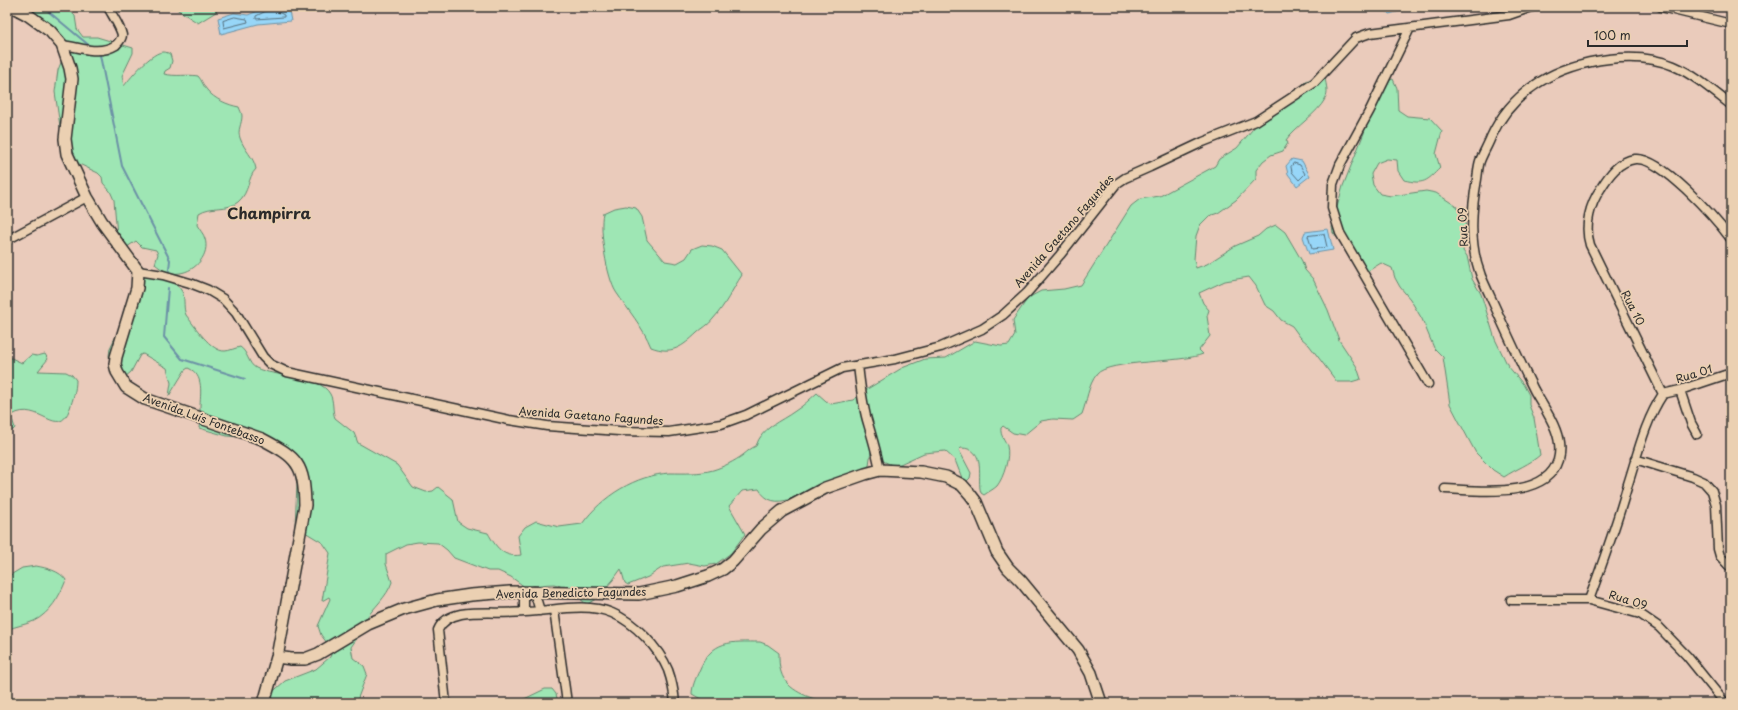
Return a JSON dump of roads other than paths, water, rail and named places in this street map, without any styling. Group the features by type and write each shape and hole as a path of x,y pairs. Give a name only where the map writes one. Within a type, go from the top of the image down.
{"street":[{"path":"13,7 28,15 50,31 62,44 72,79 65,147 67,154 87,197 102,222 138,271"},
{"path":"62,44 99,51 110,48 118,43 122,34 108,7"},
{"name":"Avenida Gaetano Fagundes","path":"138,271 163,274 208,290 223,299 236,314 263,357 270,364 287,372 509,420 547,426 669,432 706,427 746,415 842,368 895,359 941,347 982,329 1003,315 1027,293 1060,255 1116,184 1124,178 1203,142 1245,126 1263,117 1314,83 1356,38 1370,33 1509,15 1532,7"},
{"path":"1661,7 1731,24"},
{"path":"1410,28 1370,110 1340,165 1333,184 1332,208 1340,233 1428,384"},
{"name":"Rua 09","path":"1445,489 1504,490 1522,488 1538,483 1555,467 1558,458 1559,446 1556,433 1523,368 1481,276 1473,240 1473,200 1480,162 1496,127 1522,95 1537,82 1577,65 1594,61 1621,58 1641,57 1662,61 1685,70 1731,105"},
{"name":"Rua 10","path":"1663,394 1590,245 1587,236 1587,222 1595,196 1610,173 1621,164 1636,159 1648,161 1665,171 1686,190 1731,239"},
{"path":"7,240 87,197"},
{"name":"Avenida Luís Fontebasso","path":"138,271 137,288 115,364 117,372 126,387 145,399 262,439 279,448 293,458 299,467 304,482 305,505 277,657 264,703"},
{"path":"858,365 860,389 876,448 880,470"},
{"name":"Rua 01","path":"1663,394 1731,373"},
{"path":"1680,390 1691,423 1697,434"},
{"path":"1589,600 1610,542 1635,459 1652,410 1663,394"},
{"path":"1635,459 1694,476 1704,482 1712,491 1716,505 1718,549 1720,556 1731,568"},
{"name":"Avenida Benedicto Fagundes","path":"277,657 305,659 318,654 368,624 404,609 437,600 471,595 529,592 639,594 658,591 708,576 723,569 733,561 761,529 782,511 825,488 880,470 922,472 946,478 962,485 970,494 976,502 997,552 1008,568 1021,581 1078,650 1091,674 1101,703"},
{"path":"529,592 540,611"},
{"path":"524,612 529,592"},
{"name":"Rua 09","path":"1511,600 1589,600 1640,614 1650,619 1687,656 1725,703"},
{"path":"446,703 438,630 440,625 451,617 461,614 524,612 570,608 596,609 612,613 628,622 647,638 668,670 675,703"},
{"path":"554,610 567,703"}],"water":[{"path":"268,7 275,7 289,11 291,21 258,24 221,34 218,18 234,13 248,15"},
{"path":"1383,7 1403,7 1404,10 1389,14"},
{"path":"1292,159 1302,161 1310,176 1297,186 1288,174 1286,166"},
{"path":"1328,229 1333,250 1309,254 1303,237 1305,232"}],"waterway":[{"path":"43,7 91,47"},
{"path":"97,53 100,55 122,166 170,260 169,270"},
{"path":"168,288 164,337 182,359 245,379"}],"district":[{"name":"Champirra","path":"269,214"}]}
